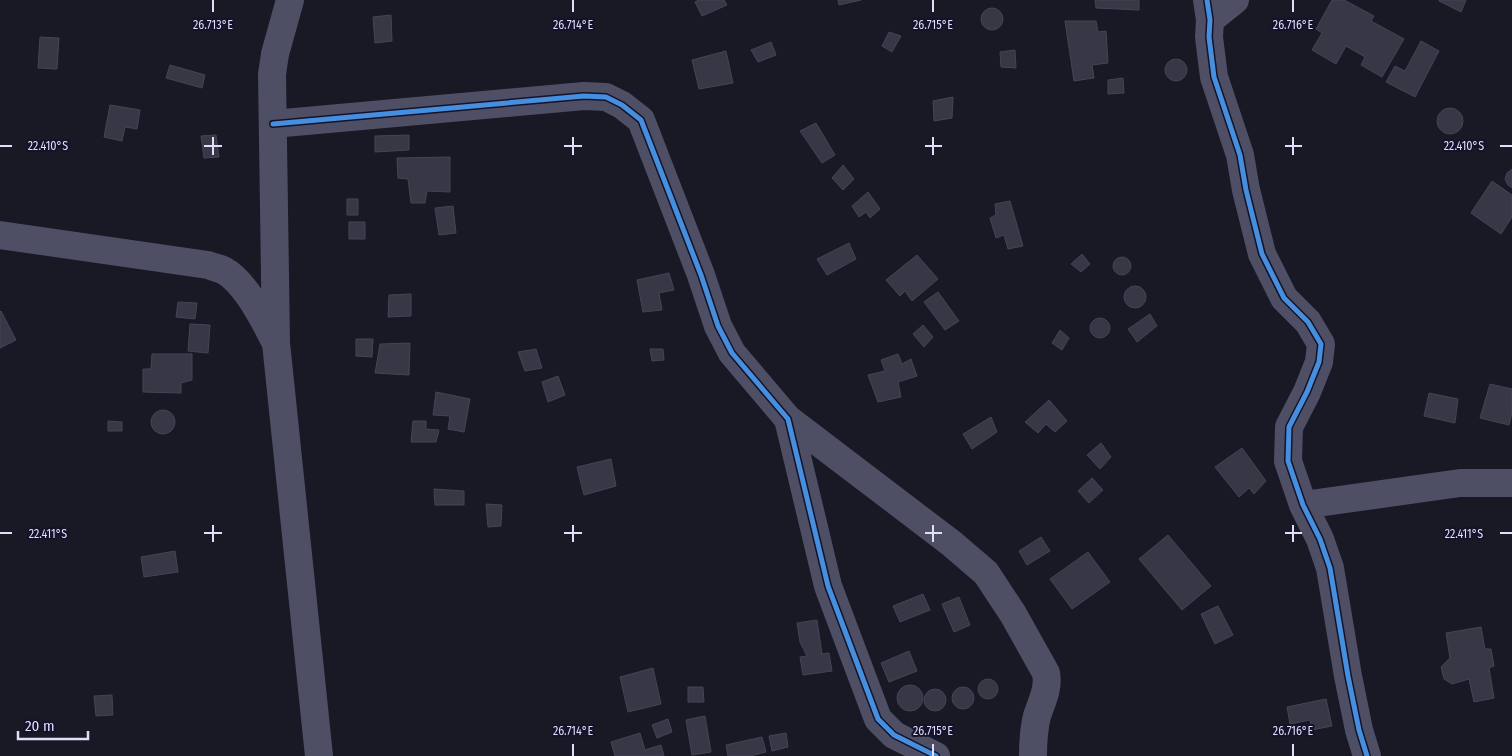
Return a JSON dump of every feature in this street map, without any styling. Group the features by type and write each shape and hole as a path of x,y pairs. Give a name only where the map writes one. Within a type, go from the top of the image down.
{"street":[{"path":"290,0 275,54 271,94 276,343 320,756"},
{"path":"1235,0 1208,10 1214,77 1240,154 1246,190 1262,254 1284,298 1308,322 1321,344 1319,362 1307,392 1289,427 1288,461 1330,568 1350,685 1359,730 1367,756"},
{"path":"273,124 584,96 606,97 622,105 641,120 701,275 718,326 732,353 788,419 951,543 986,573 1012,614 1046,673 1048,682 1037,718 1033,756"},
{"path":"0,235 208,265 224,271 240,285 260,314 276,343"},
{"path":"788,419 828,586 878,719 894,735 936,756"},
{"path":"1304,505 1460,483 1512,483"}],"building":[{"path":"699,0 724,0 727,5 702,16 695,2"},
{"path":"838,0 861,0 839,5"},
{"path":"1095,0 1139,0 1139,10 1096,8"},
{"path":"1332,0 1344,0 1374,16 1371,21 1404,39 1382,77 1361,65 1365,57 1346,46 1336,64 1312,50 1322,33 1316,29"},
{"path":"1439,0 1466,0 1461,12"},
{"path":"992,8 1000,11 1003,19 1000,27 992,30 984,27 981,19 984,11"},
{"path":"391,15 392,41 375,43 373,17"},
{"path":"1065,21 1096,21 1098,32 1106,31 1108,63 1092,65 1094,78 1074,81"},
{"path":"889,32 901,36 892,52 882,46"},
{"path":"40,37 59,38 57,69 38,68"},
{"path":"1421,41 1439,51 1415,97 1386,82 1395,66 1405,71"},
{"path":"771,42 776,55 758,62 751,50"},
{"path":"1015,50 1016,68 1001,67 1000,52"},
{"path":"726,51 733,83 699,89 692,60"},
{"path":"1176,59 1184,62 1187,70 1184,78 1176,81 1168,78 1165,70 1168,62"},
{"path":"170,65 205,75 202,88 166,78"},
{"path":"1123,78 1124,93 1108,94 1108,80"},
{"path":"953,97 952,118 934,121 933,101"},
{"path":"110,105 140,110 137,129 125,127 122,141 104,137"},
{"path":"1450,108 1459,112 1463,121 1459,130 1450,134 1441,130 1437,121 1441,112"},
{"path":"816,123 835,155 822,163 800,131"},
{"path":"216,135 219,157 204,158 201,136"},
{"path":"409,135 409,150 375,152 375,136"},
{"path":"450,157 450,192 427,191 425,203 411,203 408,179 398,178 397,158"},
{"path":"843,165 854,179 843,190 832,178"},
{"path":"1512,169 1512,188 1505,179 1507,173"},
{"path":"1492,181 1512,195 1512,217 1501,234 1471,213"},
{"path":"868,192 880,209 870,218 866,212 859,217 852,206"},
{"path":"347,199 358,199 358,215 347,215"},
{"path":"1010,201 1023,246 1008,249 1004,235 996,238 990,218 996,215 995,204"},
{"path":"453,206 456,233 439,235 435,208"},
{"path":"349,222 365,222 365,239 349,239"},
{"path":"849,243 856,259 827,275 817,259"},
{"path":"1082,254 1090,264 1081,272 1071,264"},
{"path":"917,255 938,279 912,301 905,291 900,296 886,280"},
{"path":"1118,257 1126,257 1131,262 1129,273 1118,275 1113,270 1113,262"},
{"path":"669,273 674,290 659,293 662,310 643,312 637,280"},
{"path":"1135,286 1143,289 1146,297 1143,305 1135,308 1127,305 1124,297 1127,289"},
{"path":"938,292 959,321 945,330 924,302"},
{"path":"411,294 411,316 388,317 389,295"},
{"path":"178,302 197,303 195,319 176,317"},
{"path":"0,312 16,340 0,348"},
{"path":"1150,314 1157,326 1137,342 1128,329"},
{"path":"1100,318 1107,321 1110,328 1107,335 1100,338 1093,335 1090,328 1093,321"},
{"path":"190,324 210,325 208,353 188,351"},
{"path":"923,325 933,337 924,347 913,334"},
{"path":"1060,330 1069,338 1062,350 1052,343"},
{"path":"356,339 373,339 372,357 356,356"},
{"path":"410,343 409,375 375,373 380,344"},
{"path":"536,349 542,368 525,371 518,352"},
{"path":"650,349 663,349 664,360 652,361"},
{"path":"152,354 192,354 192,380 181,383 181,393 143,392 143,369 151,369"},
{"path":"898,354 902,364 911,359 917,376 898,382 901,397 878,402 868,375 885,371 881,360"},
{"path":"558,376 565,395 548,402 542,382"},
{"path":"1490,384 1512,389 1512,413 1509,425 1480,418"},
{"path":"436,392 470,399 464,432 448,429 450,416 433,415"},
{"path":"1429,393 1458,399 1455,423 1424,416"},
{"path":"1049,400 1067,421 1055,432 1046,424 1038,433 1025,422"},
{"path":"163,410 172,413 175,422 172,431 163,434 154,431 151,422 154,413"},
{"path":"991,417 997,432 972,449 963,434"},
{"path":"108,421 122,422 122,431 108,431"},
{"path":"413,421 426,421 426,429 439,430 436,442 411,442"},
{"path":"1101,443 1111,457 1100,469 1087,455"},
{"path":"1242,448 1266,481 1254,494 1249,488 1239,497 1215,467"},
{"path":"611,459 616,486 584,495 577,467"},
{"path":"1092,478 1103,490 1089,503 1078,491"},
{"path":"434,489 464,491 464,505 435,505"},
{"path":"486,504 502,505 501,526 488,527"},
{"path":"1168,535 1211,586 1182,610 1139,559"},
{"path":"1041,537 1050,551 1027,565 1019,551"},
{"path":"175,551 178,572 144,577 141,557"},
{"path":"1088,552 1110,582 1072,609 1050,579"},
{"path":"923,594 930,610 900,622 893,606"},
{"path":"959,597 970,625 954,632 942,604"},
{"path":"1218,606 1233,635 1215,644 1201,614"},
{"path":"817,620 822,654 829,653 832,671 803,675 800,657 807,656 800,642 797,623"},
{"path":"1481,627 1485,649 1491,649 1494,666 1489,668 1494,698 1474,702 1469,679 1452,684 1444,679 1441,667 1450,658 1446,633"},
{"path":"909,651 917,671 889,682 881,663"},
{"path":"653,668 661,704 628,712 620,677"},
{"path":"984,679 992,679 998,685 998,693 992,699 984,699 978,693 978,685"},
{"path":"910,685 919,689 923,698 919,707 910,711 901,707 897,698 901,689"},
{"path":"688,687 703,687 704,702 688,702"},
{"path":"963,687 971,690 974,698 971,706 963,709 955,706 952,698 955,690"},
{"path":"935,689 943,692 946,700 943,708 935,711 927,708 924,700 927,692"},
{"path":"112,695 113,715 96,716 94,696"},
{"path":"1326,699 1332,726 1312,730 1310,720 1290,724 1287,707"},
{"path":"705,716 711,752 692,755 686,720"},
{"path":"668,719 672,732 657,738 652,725"},
{"path":"640,733 645,750 661,745 664,756 615,756 611,742"},
{"path":"786,733 788,747 772,751 769,736"},
{"path":"762,737 766,752 750,756 728,756 726,745"}],"cycle path":[{"path":"1207,0 1214,77 1240,155 1246,190 1262,254 1284,298 1308,322 1321,344 1319,362 1307,392 1289,427 1288,461 1303,505 1320,539 1330,568 1348,676 1359,730 1367,756"},
{"path":"273,124 584,96 606,97 622,105 641,120 701,275 718,326 732,353 788,419 828,586 878,719 894,735 936,756"}]}
